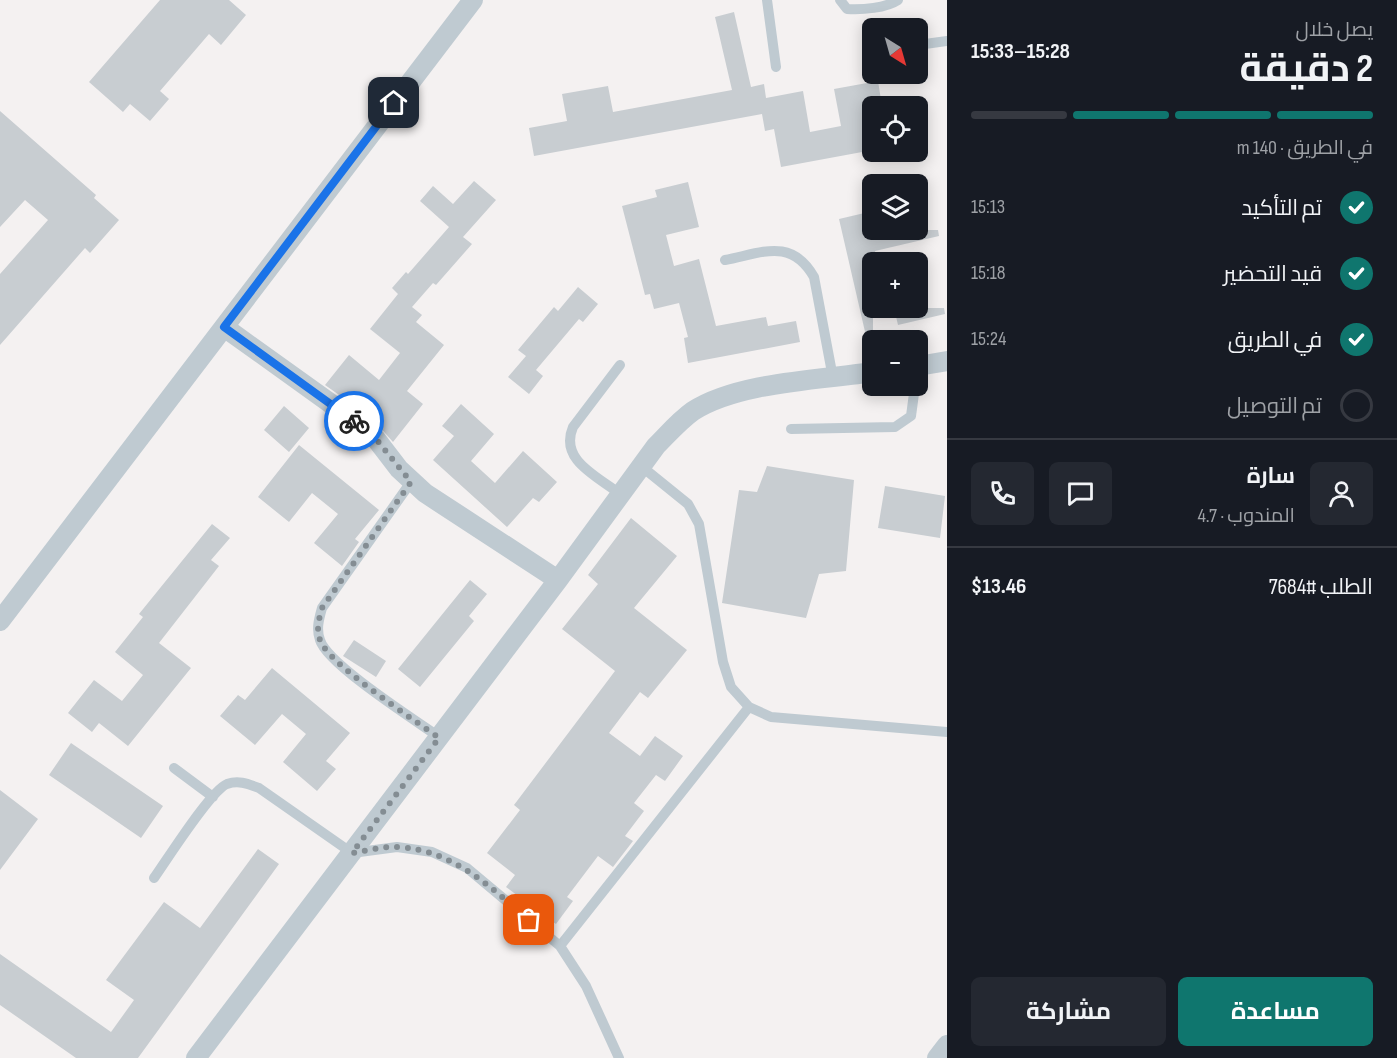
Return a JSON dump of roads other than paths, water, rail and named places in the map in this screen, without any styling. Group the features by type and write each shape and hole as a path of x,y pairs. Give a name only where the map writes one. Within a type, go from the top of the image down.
{"street":[{"path":"0,621 473,0"},
{"path":"224,327 362,426 376,439 411,482 558,580"},
{"path":"928,364 947,361"},
{"path":"196,1058 558,580 641,466 674,428 693,412 714,400 740,391 862,374"},
{"path":"937,1058 947,1045"}],"lane":[{"path":"768,0 776,67"},
{"path":"840,0 847,9 854,10 890,4 898,0"},
{"path":"928,43 947,40"},
{"path":"725,260 780,249 795,254 807,264 814,277 833,378"},
{"path":"620,365 573,427 568,438 569,450 575,460 620,494"},
{"path":"791,429 895,427 911,416 915,396"},
{"path":"641,466 688,504 699,524 723,662 731,687 749,707 771,717 947,732"},
{"path":"411,482 322,608 318,623 320,639 333,660 439,738"},
{"path":"560,946 749,707"},
{"path":"174,768 213,797"},
{"path":"154,878 213,797 226,785 243,782 259,788 352,853 397,847 432,852 467,868 560,946 586,986 619,1058"}]}
